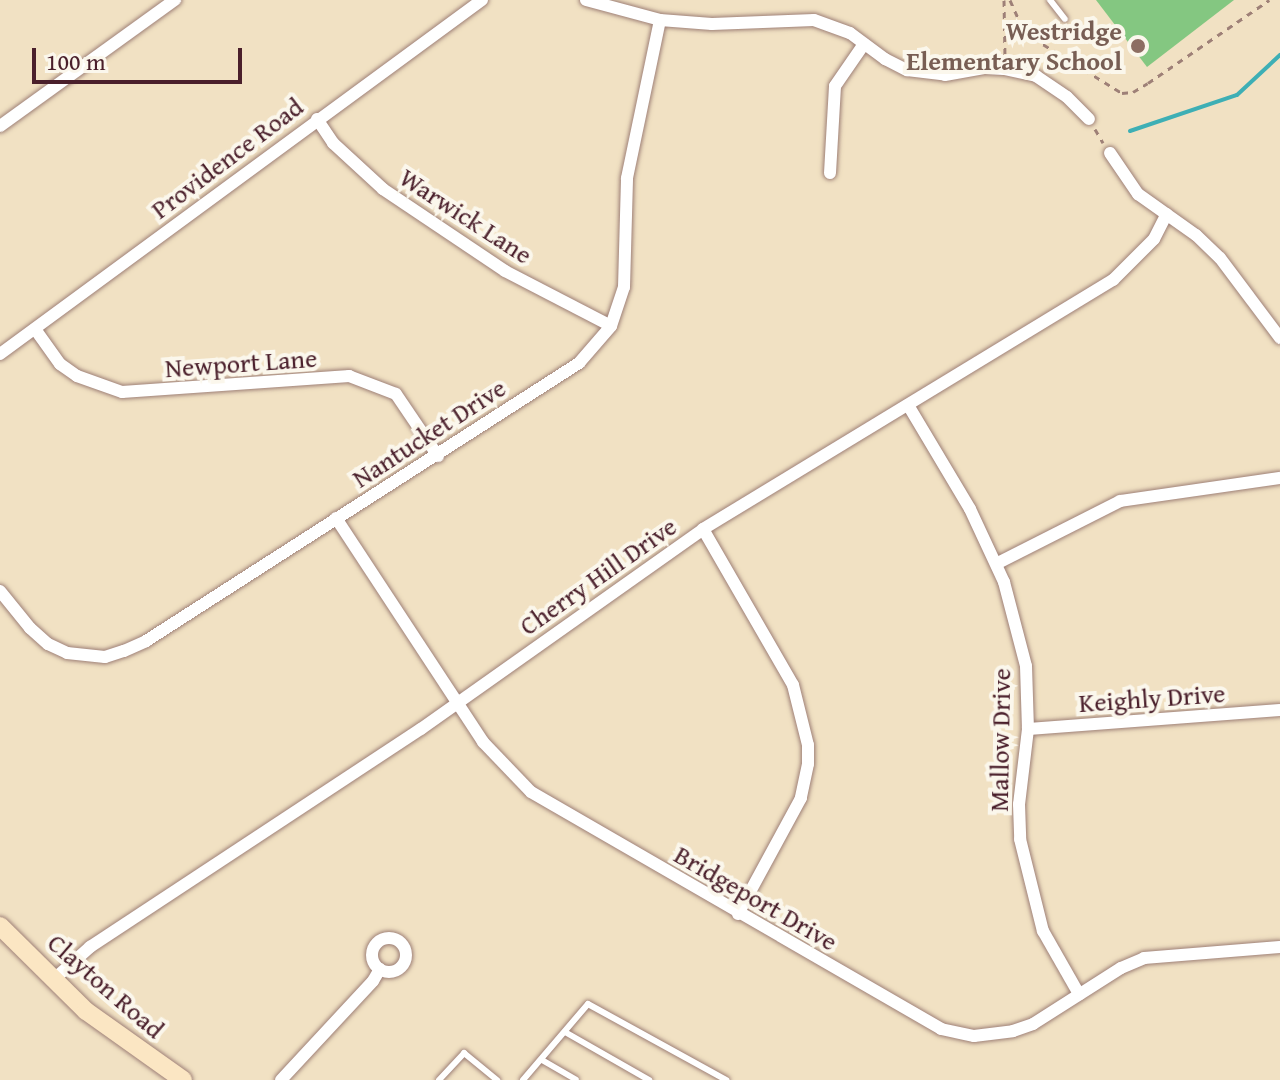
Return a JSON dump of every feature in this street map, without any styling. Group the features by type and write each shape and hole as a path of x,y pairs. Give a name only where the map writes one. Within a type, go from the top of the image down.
{"main road":[{"name":"Clayton Road","path":"0,926 53,980 130,1045 183,1080"}],"street":[{"path":"0,126 175,0"},
{"name":"Providence Road","path":"0,354 482,0"},
{"path":"586,0 660,20 712,24 814,20 850,33 907,70 925,74 1004,69 1036,76 1053,86 1089,119"},
{"name":"Nantucket Drive","path":"0,591 11,609 48,644 67,653 105,657 146,641 579,363 611,326 624,287 630,157 660,20"},
{"path":"830,173 835,86 864,44"},
{"name":"Warwick Lane","path":"317,119 333,143 383,189 505,271 611,326"},
{"path":"1110,153 1138,194 1220,258 1280,338"},
{"name":"Cherry Hill Drive","path":"53,980 90,947 456,704 703,529 1113,280 1154,239 1167,214"},
{"name":"Newport Lane","path":"35,329 60,364 77,376 122,392 349,376 396,394 438,456"},
{"name":"Mallow Drive","path":"908,405 998,563 1026,666 1028,729 1019,804 1027,873 1043,931 1079,994"},
{"path":"998,563 1120,501 1280,478"},
{"name":"Bridgeport Drive","path":"336,518 483,742 531,792 738,914 952,1032 974,1036 1013,1031 1033,1024 1121,968 1144,958 1280,947"},
{"path":"703,529 793,685 808,745 806,782 801,798 738,914"},
{"name":"Keighly Drive","path":"1028,729 1280,710"},
{"path":"281,1080 373,981 380,969"}],"lane":[{"path":"1050,0 1065,19"},
{"path":"523,1080 588,1004 726,1080"},
{"path":"565,1032 649,1080"},
{"path":"439,1080 464,1053 497,1080"},
{"path":"542,1060 576,1080"}],"path":[{"path":"1004,0 1004,69"},
{"path":"1010,0 1022,27 1033,38 1122,93 1133,92 1148,83 1269,0"}],"green space":[{"path":"1096,0 1234,0 1147,67"}],"waterway":[{"path":"1130,131 1237,95 1280,55"}],"place":[{"name":"Westridge Elementary School","path":"1138,46"}]}
